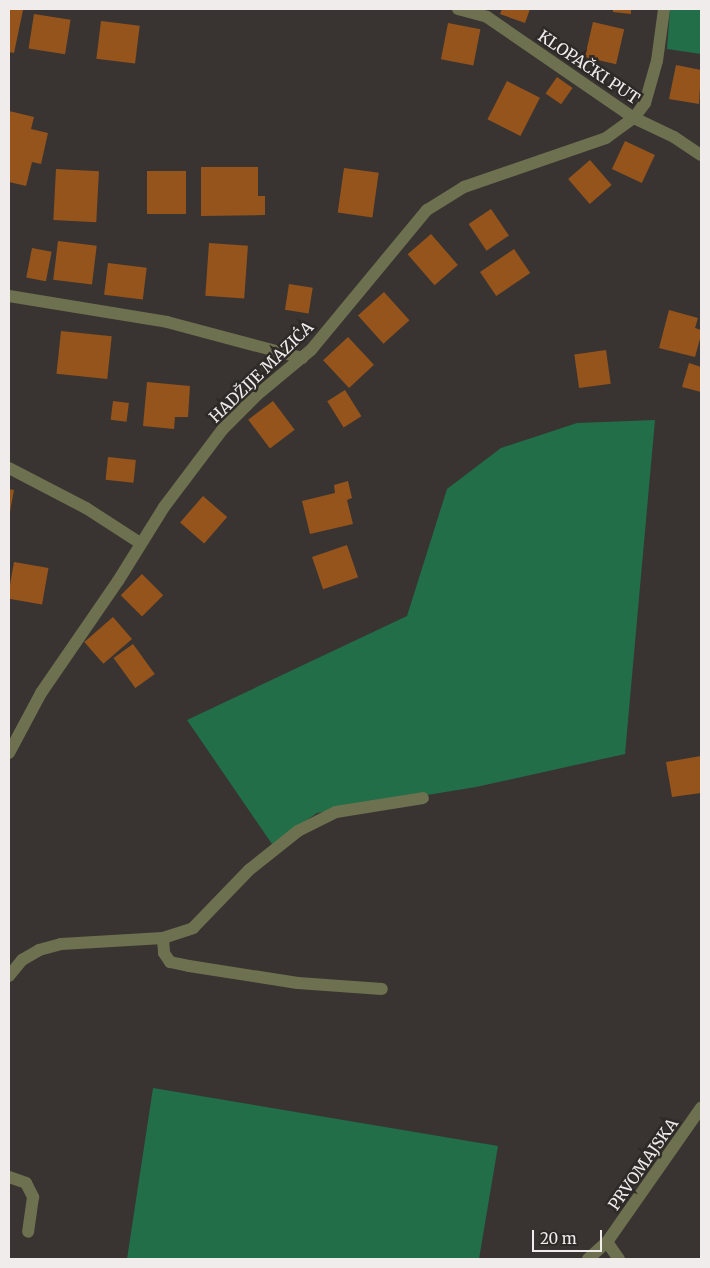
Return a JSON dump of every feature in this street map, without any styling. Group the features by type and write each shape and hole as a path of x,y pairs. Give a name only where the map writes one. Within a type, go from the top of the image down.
{"street":[{"name":"KLOPAČKI PUT","path":"458,9 487,17 634,118 674,137 701,156"},
{"name":"HADŽIJE MAZIĆA","path":"9,753 41,693 118,581 140,543 222,430 257,394 302,358 361,292 394,246 427,210 464,186 606,138 634,118 645,104 650,86 664,9"},
{"path":"9,296 167,322 302,358"},
{"path":"9,468 86,508 140,543"},
{"path":"9,976 22,960 39,950 54,946 163,938 193,928 249,870 298,831 336,812 423,798"},
{"path":"163,938 164,953 170,962 298,982 382,989"},
{"name":"PRVOMAJSKA","path":"588,1259 607,1242 701,1108"},
{"path":"9,1177 26,1183 33,1197 28,1232"},
{"path":"607,1242 619,1259"}],"green space":[{"path":"670,9 701,9 701,54 667,49"},
{"path":"655,420 625,754 476,787 317,813 272,844 187,720 407,616 447,489 501,448 577,423"},
{"path":"153,1088 498,1146 479,1259 127,1259"}],"building":[{"path":"9,9 23,10 14,53 9,52"},
{"path":"502,9 530,9 525,23 500,14"},
{"path":"613,9 631,9 631,14 613,12"},
{"path":"34,14 71,20 65,54 29,49"},
{"path":"101,21 140,26 135,63 96,59"},
{"path":"593,22 624,29 616,64 585,57"},
{"path":"448,23 480,29 473,66 441,59"},
{"path":"676,65 701,70 699,104 669,99"},
{"path":"557,77 573,88 561,104 546,93"},
{"path":"507,81 540,98 520,136 487,119"},
{"path":"9,111 34,117 31,129 48,133 41,164 32,162 26,186 9,182"},
{"path":"625,141 655,155 642,183 612,169"},
{"path":"590,160 612,185 590,204 568,179"},
{"path":"201,167 258,167 258,196 265,196 265,215 201,216"},
{"path":"344,168 379,173 372,217 338,213"},
{"path":"56,169 99,171 96,222 53,220"},
{"path":"147,171 186,171 186,214 147,214"},
{"path":"491,209 509,236 487,251 469,224"},
{"path":"431,234 458,265 435,285 408,254"},
{"path":"58,241 97,246 92,284 53,280"},
{"path":"209,243 248,246 244,299 205,296"},
{"path":"32,248 52,252 46,281 26,277"},
{"path":"514,249 530,273 496,296 480,272"},
{"path":"108,263 147,268 143,300 104,295"},
{"path":"289,284 313,288 309,313 285,310"},
{"path":"384,292 409,320 383,344 358,315"},
{"path":"669,310 698,318 695,328 701,330 701,335 695,357 659,348"},
{"path":"61,331 112,336 107,379 57,374"},
{"path":"348,337 374,365 349,388 323,360"},
{"path":"606,350 611,384 579,388 574,354"},
{"path":"689,363 701,367 701,392 682,387"},
{"path":"147,382 190,386 188,417 175,417 174,429 143,426"},
{"path":"345,390 361,416 344,427 327,401"},
{"path":"113,401 129,403 127,422 111,420"},
{"path":"273,401 295,430 270,448 248,420"},
{"path":"108,457 136,460 133,483 106,480"},
{"path":"348,481 352,498 347,500 353,524 310,534 302,501 335,493 334,485"},
{"path":"9,489 14,490 10,512 9,512"},
{"path":"203,496 227,517 204,543 180,522"},
{"path":"347,545 358,577 323,589 312,557"},
{"path":"14,562 48,568 42,605 9,599"},
{"path":"142,574 163,595 142,616 121,595"},
{"path":"113,617 132,639 103,664 84,642"},
{"path":"133,644 155,674 135,688 114,658"},
{"path":"701,756 701,793 672,797 666,762"}]}
